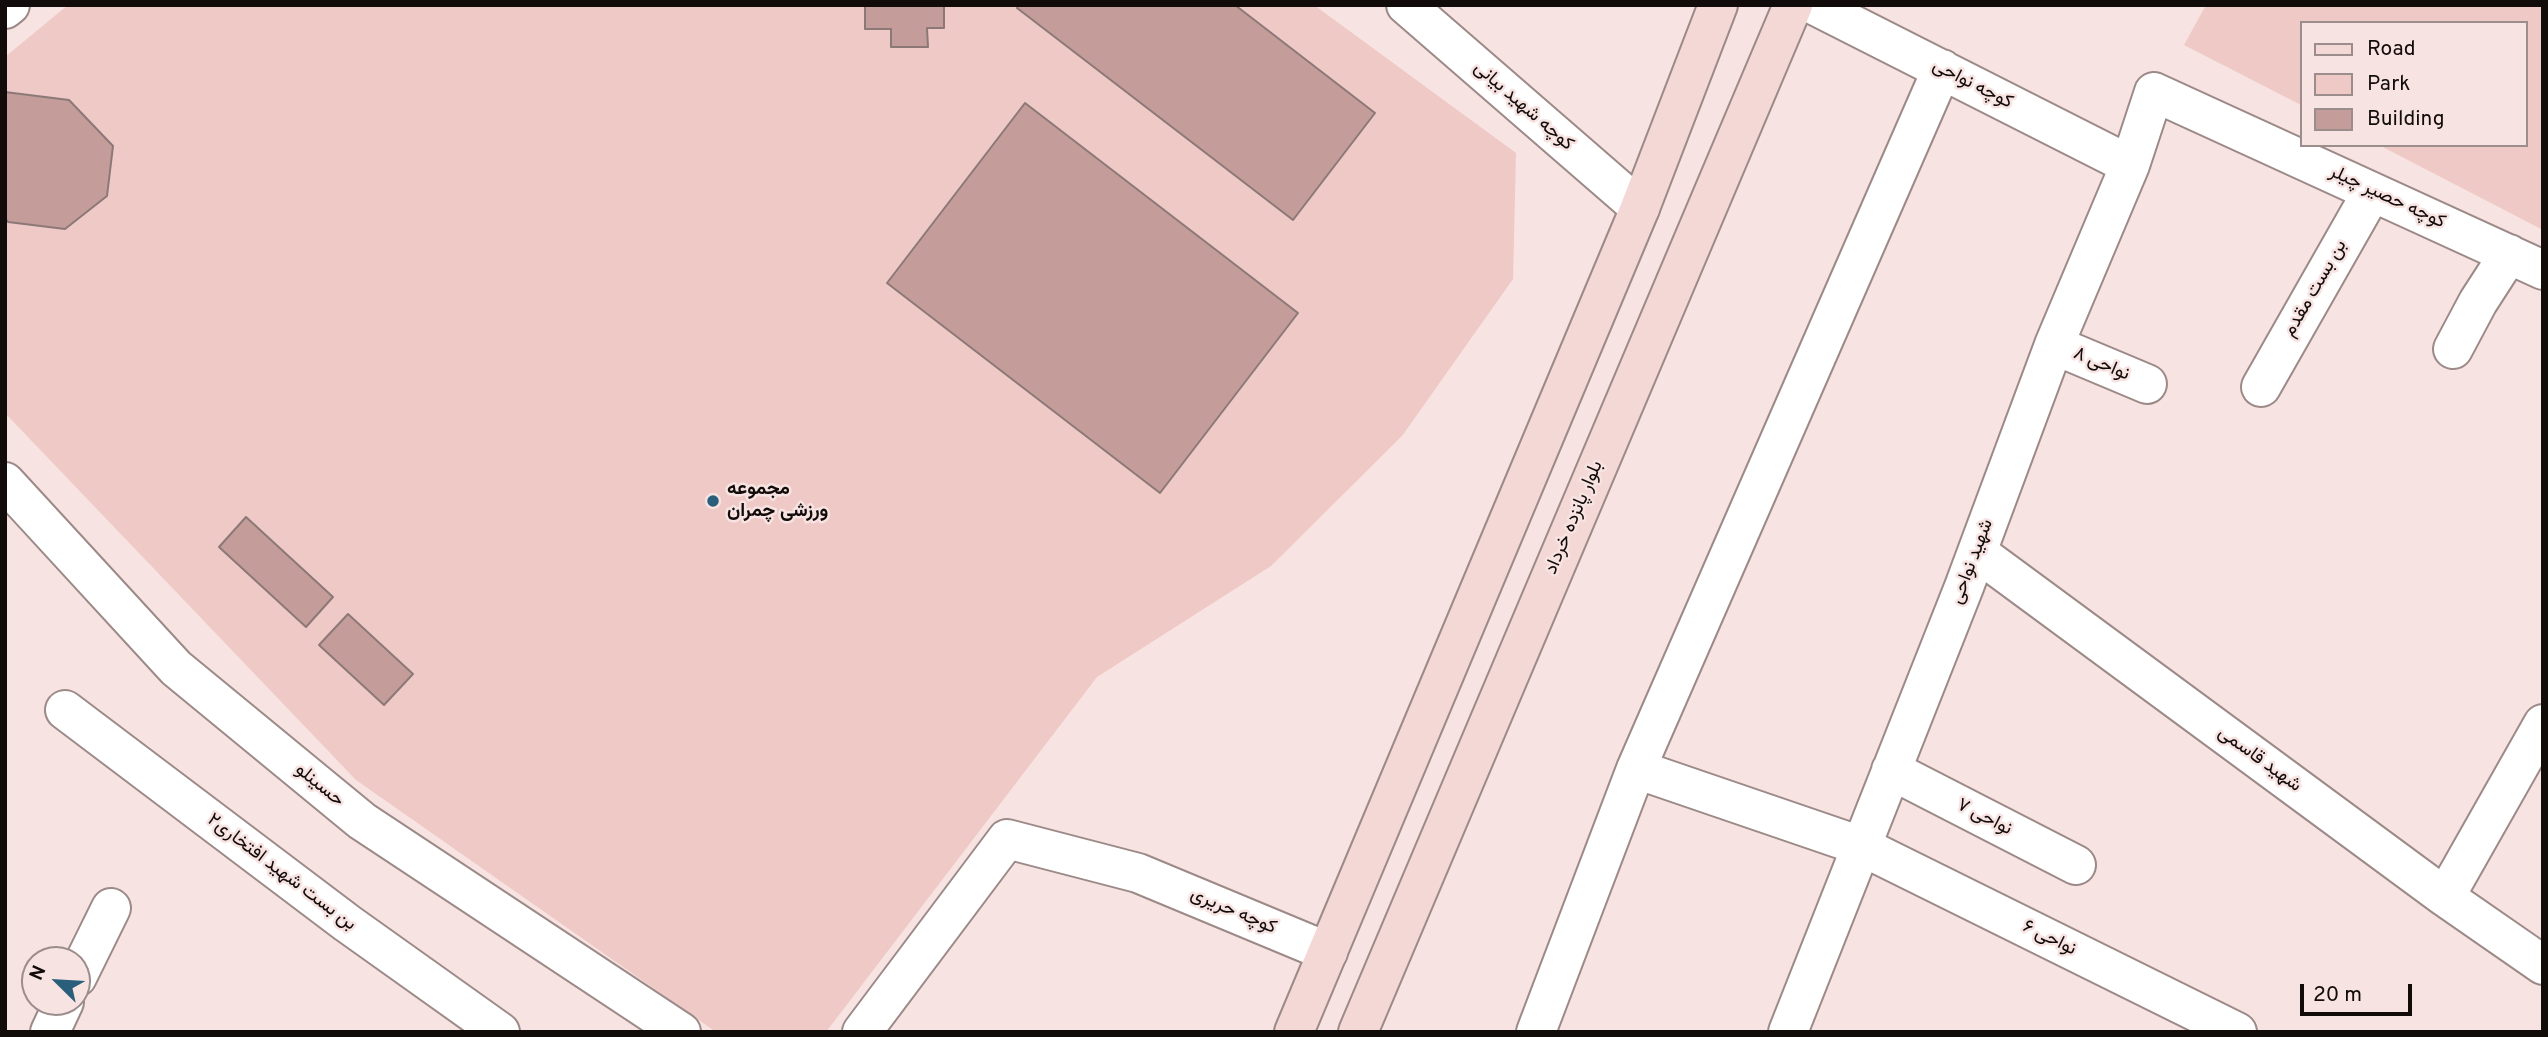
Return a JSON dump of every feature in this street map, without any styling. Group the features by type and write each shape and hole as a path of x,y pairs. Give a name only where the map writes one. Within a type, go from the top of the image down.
{"main road":[{"path":"1294,1032 1640,208 1718,5"},
{"name":"بلوار پانزده خرداد","path":"1358,1032 1793,5"}],"street":[{"path":"5,9 10,5"},
{"name":"کوچه شهید بیانی","path":"1406,5 1640,208"},
{"name":"کوچه نواحی","path":"1814,5 2130,165"},
{"path":"1536,1032 1636,769 1942,69"},
{"name":"شهید نواحی","path":"1788,1032 1977,552 2054,345 2130,165 2154,92"},
{"name":"کوچه حصیر چیلر","path":"2154,92 2543,270"},
{"name":"بن بست مقدم","path":"2261,387 2372,192"},
{"path":"2453,349 2478,302 2509,254"},
{"name":"نواحی ۸","path":"2054,345 2147,384"},
{"name":"حسینلو","path":"5,482 176,668 362,821 681,1032"},
{"name":"شهید قاسمی","path":"1977,552 2445,897 2543,965"},
{"name":"بن بست شهید افتخاری۲","path":"65,710 347,923 500,1032"},
{"path":"2445,897 2543,724"},
{"name":"نواحی ۶","path":"1636,769 1861,846 2238,1032"},
{"name":"نواحی ۷","path":"1892,770 2077,865"},
{"name":"کوچه حریری","path":"862,1032 1007,839 1138,873 1328,952"},
{"path":"91,949 111,908"},
{"path":"50,1032 57,1016"}],"green space":[{"name":"مجموعه ورزشی چمران","path":"68,5 1314,5 1516,153 1513,279 1402,436 1271,566 1097,677 826,1032 716,1032 356,780 5,413 5,57"},
{"path":"2206,5 2543,5 2543,230 2383,147 2527,147 2527,21 2300,21 2300,104 2184,45"}],"building":[{"path":"865,5 944,5 944,28 927,28 928,47 891,47 891,29 865,29"},
{"path":"1019,5 1235,5 1375,113 1293,220 1017,8"},
{"path":"5,92 69,100 113,146 107,196 65,229 8,222 5,218"},
{"path":"1025,103 1298,313 1160,493 887,283"},
{"path":"246,517 333,597 306,627 219,547"},
{"path":"348,614 413,674 384,705 319,645"}],"place":[{"name":"مجموعه ورزشی چمران","path":"713,501"}]}
